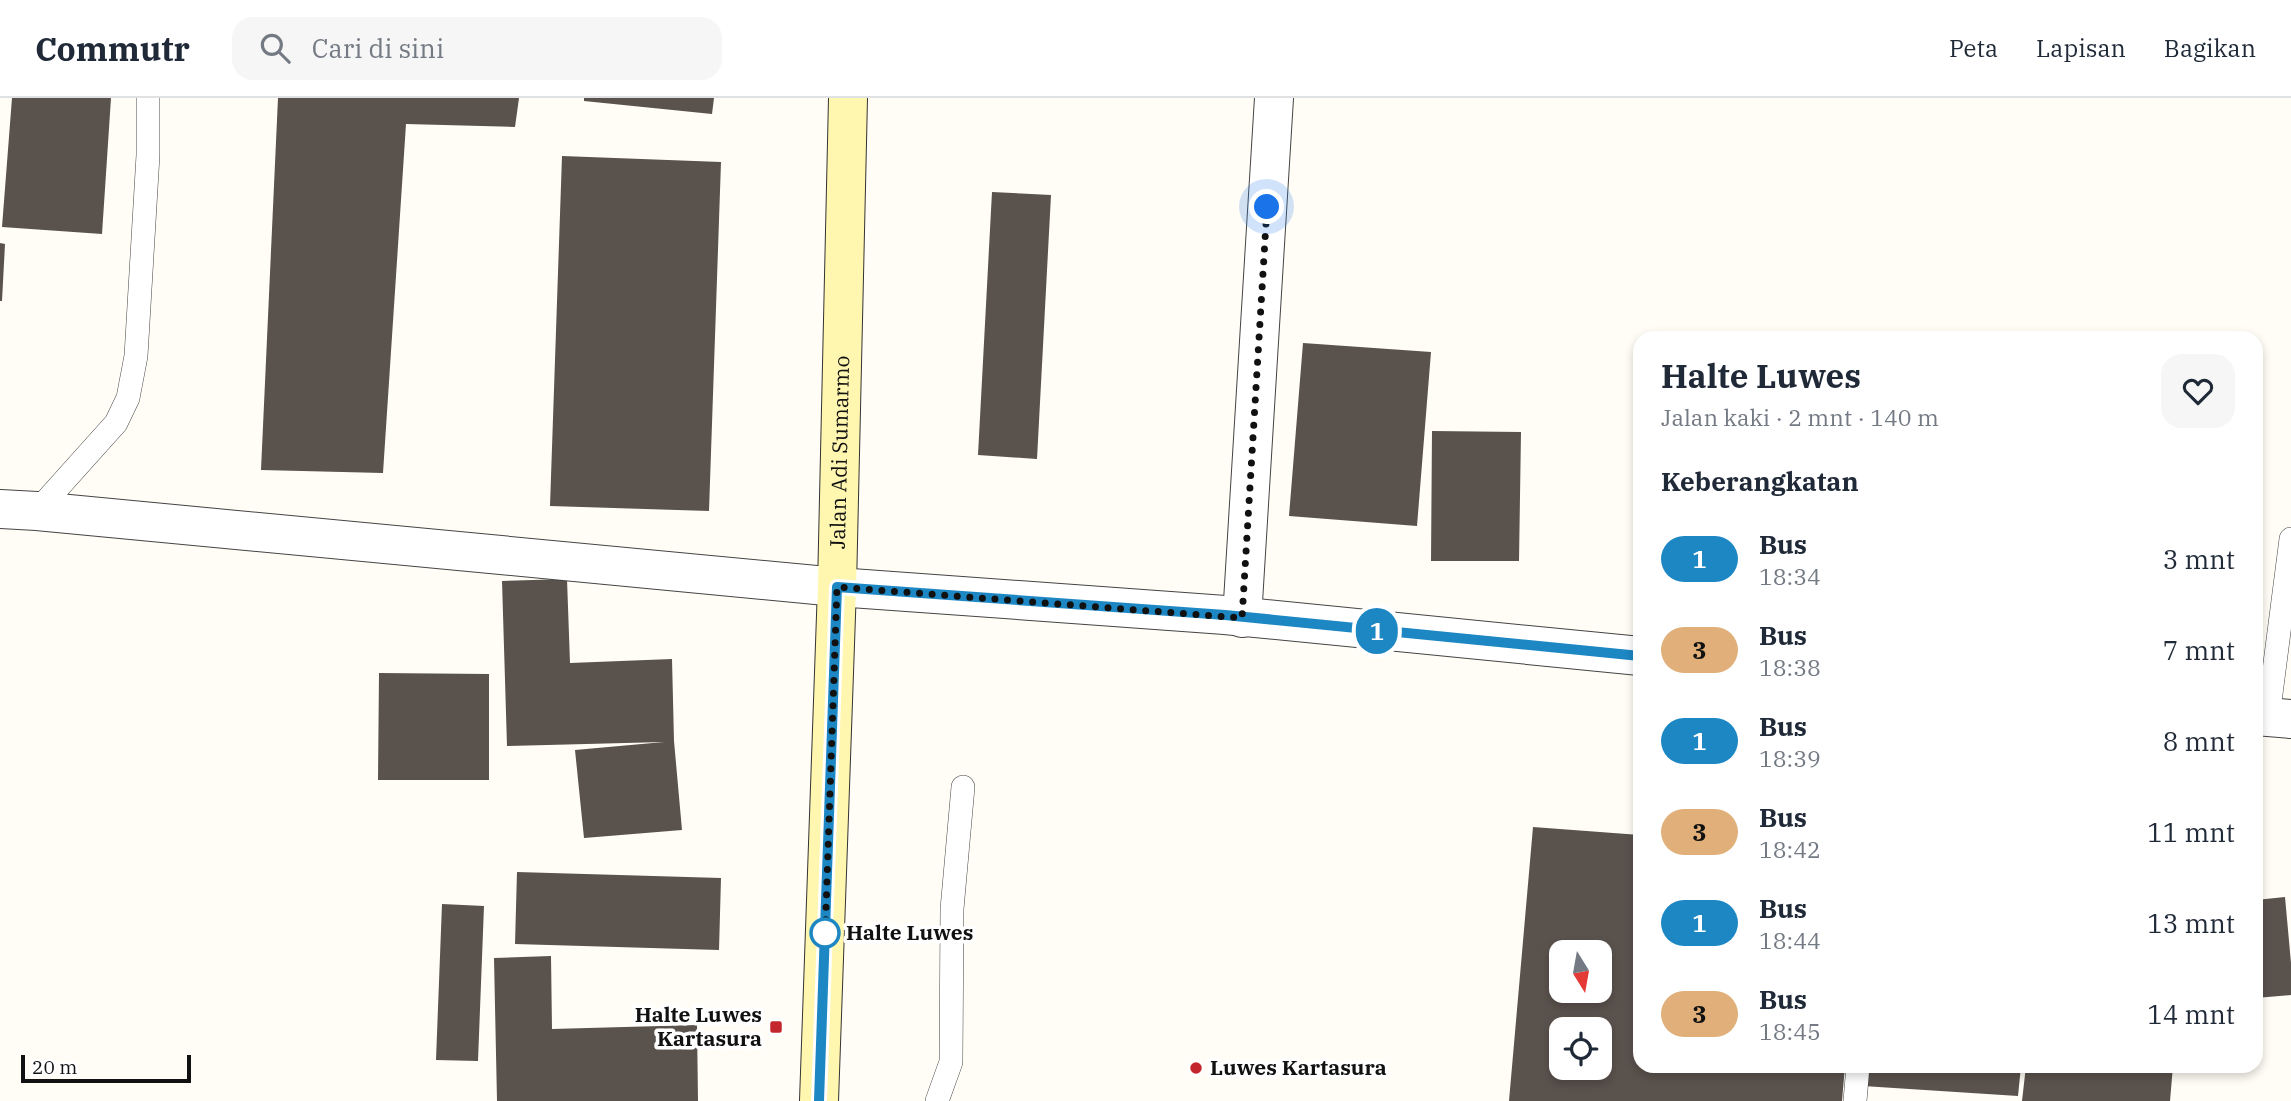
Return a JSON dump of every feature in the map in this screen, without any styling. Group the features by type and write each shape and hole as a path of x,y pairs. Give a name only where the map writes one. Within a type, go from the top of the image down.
{"main road":[{"name":"Jalan Adi Sumarmo","path":"819,1101 837,587 848,98"}],"street":[{"path":"1242,618 1274,98"},
{"path":"0,509 837,587 1242,618 1633,655"}],"lane":[{"path":"37,511 116,424 128,398 136,356 148,155 148,98"},
{"path":"2271,718 2291,539"},
{"path":"937,1101 951,1062 951,909 963,787"},
{"path":"1855,1101 1857,1073"}],"building":[{"path":"12,98 111,98 102,234 2,227"},
{"path":"278,98 519,98 515,127 406,124 383,473 261,470"},
{"path":"584,98 714,98 712,114 584,101"},
{"path":"562,156 721,162 709,511 550,506"},
{"path":"992,192 1051,195 1037,459 978,455"},
{"path":"0,243 5,244 2,301 0,301"},
{"path":"1303,343 1431,352 1417,526 1289,516"},
{"path":"1432,431 1521,432 1519,561 1431,561"},
{"path":"567,579 570,663 672,659 674,741 682,830 584,838 575,750 664,742 507,746 502,581"},
{"path":"379,673 489,674 489,780 378,780"},
{"path":"1533,827 1633,834 1633,1073 1844,1073 1842,1101 1509,1101"},
{"path":"517,872 721,878 719,950 515,944"},
{"path":"2285,897 2291,995 2263,997 2263,899"},
{"path":"442,904 484,906 478,1061 436,1060"},
{"path":"551,956 552,1029 697,1025 698,1101 497,1101 494,958"},
{"path":"1864,1073 2020,1073 2018,1096 1863,1086"},
{"path":"2025,1073 2172,1073 2170,1101 2022,1101"}],"bus line":[{"name":"1","path":"819,1101 837,587 1225,615 1633,655"}],"place":[{"name":"Halte Luwes","path":"825,933"},
{"name":"Halte Luwes Kartasura","path":"776,1027"},
{"name":"Luwes Kartasura","path":"1196,1068"}],"route":[{"path":"825,933 825,939 837,587 1242,618 1267,207"}]}
